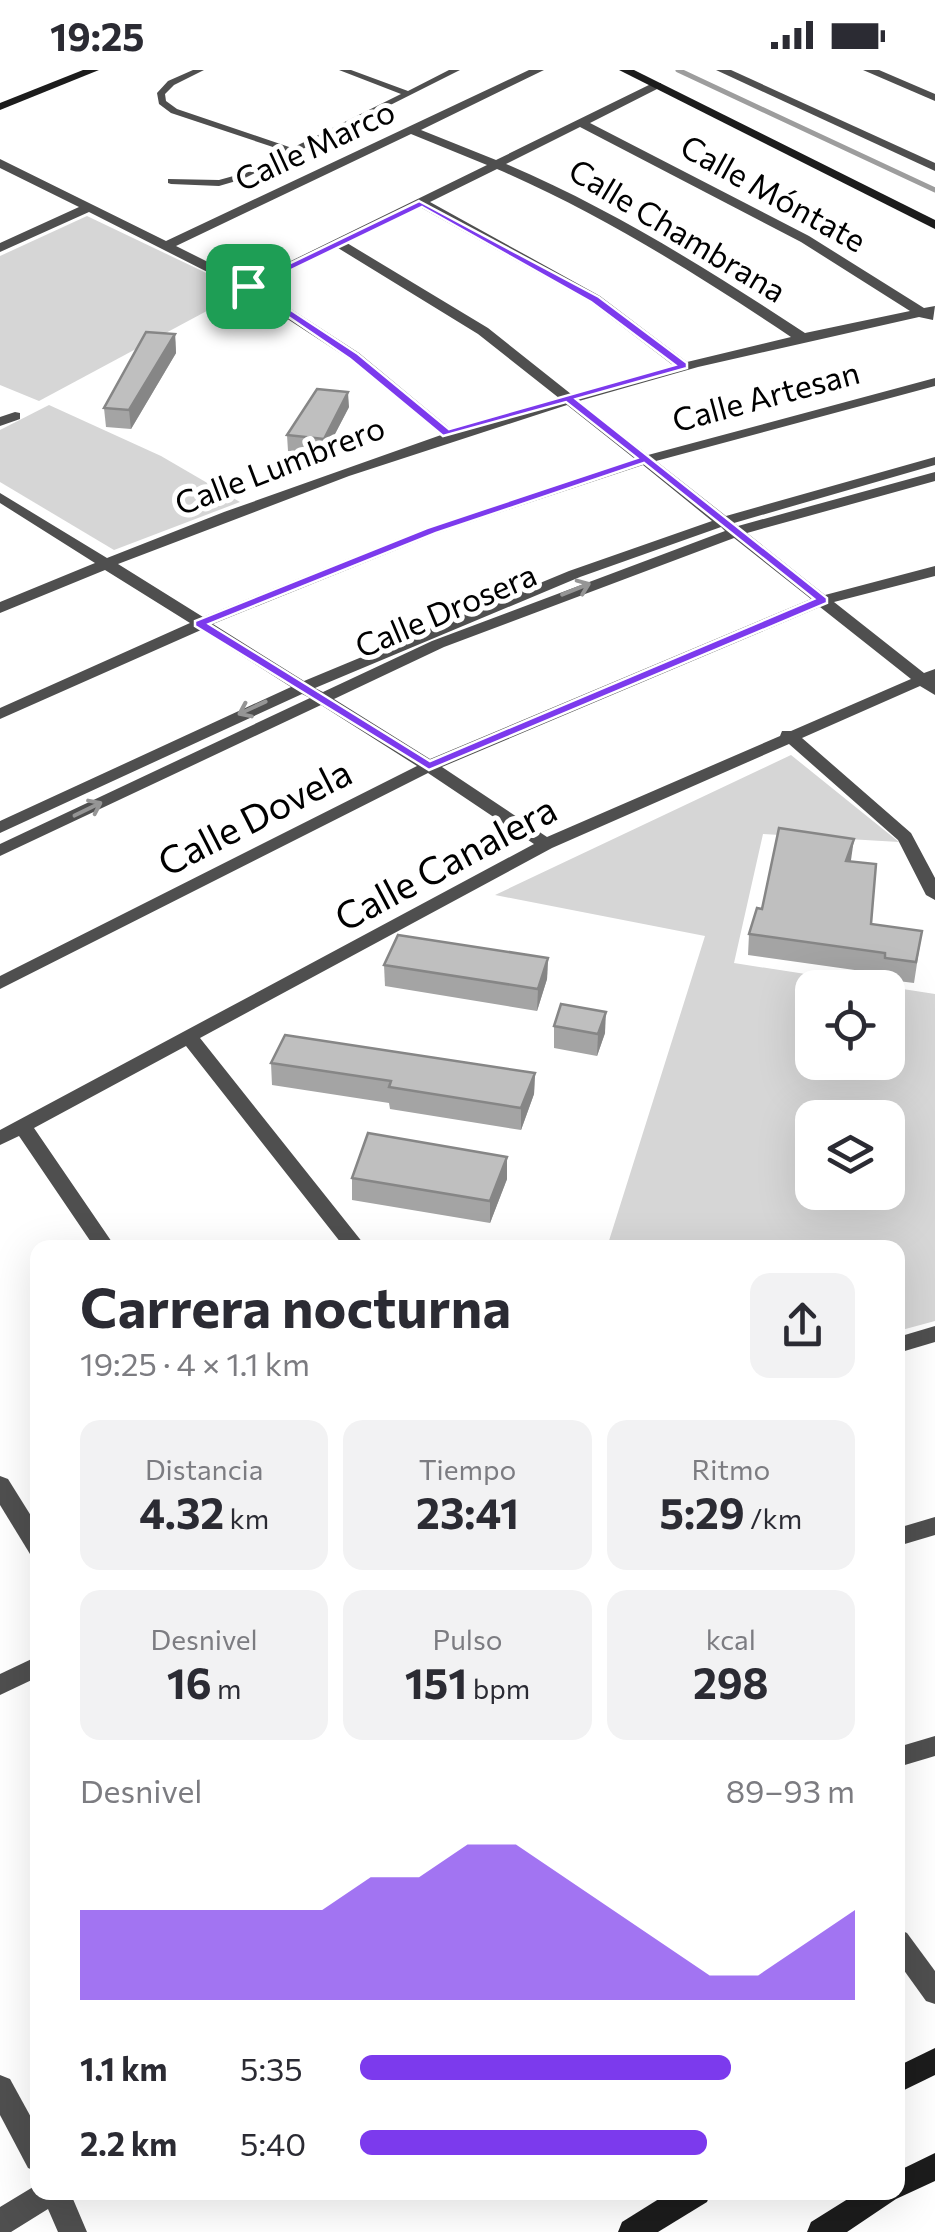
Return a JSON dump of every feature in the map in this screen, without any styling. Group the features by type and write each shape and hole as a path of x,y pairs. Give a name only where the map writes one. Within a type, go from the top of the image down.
{"main road":[{"path":"0,107 93,70"},
{"path":"625,70 935,225"},
{"path":"905,2076 935,2061"},
{"path":"905,2182 935,2166"},
{"path":"632,2232 684,2200"},
{"path":"820,2232 873,2200"}],"street":[{"name":"Calle Marco","path":"168,244 538,70"},
{"path":"722,70 935,167"},
{"path":"869,70 935,98"},
{"path":"248,286 657,85"},
{"name":"Calle Móntate","path":"581,122 805,239 930,315"},
{"name":"Calle Chambrana","path":"413,131 502,164 618,220 801,337"},
{"path":"0,162 248,286 354,356 448,434"},
{"path":"0,176 15,170"},
{"path":"423,203 595,299 684,366"},
{"path":"0,248 88,208"},
{"path":"340,243 482,331 930,681"},
{"name":"Calle Lumbrero","path":"0,608 105,564 448,434 684,366 801,337 930,315"},
{"name":"Calle Artesan","path":"0,714 200,624 431,530 646,459 935,382"},
{"name":"Calle Drosera","path":"0,828 298,686 587,568 935,461"},
{"name":"Calle Drosera","path":"0,851 438,644 731,525 935,476"},
{"path":"0,496 8,510 105,564 317,700 429,766 546,844"},
{"name":"Calle Dovela","path":"0,983 429,766 823,600 935,571"},
{"name":"Calle Canalera","path":"0,1138 546,844 788,736 930,681"},
{"path":"788,736 906,837 935,896"},
{"path":"190,1038 352,1240"},
{"path":"22,1126 100,1240"},
{"path":"905,1342 935,1334"},
{"path":"0,1485 30,1535"},
{"path":"905,1534 935,1526"},
{"path":"0,1686 30,1670"},
{"path":"905,1755 935,1746"},
{"path":"905,1951 935,1992"},
{"path":"0,2088 30,2144"},
{"path":"0,2223 39,2200"},
{"path":"56,2200 73,2232"}],"lane":[{"path":"200,70 171,83 161,93 162,102 174,111 294,152"},
{"path":"343,70 408,94"},
{"path":"171,182 219,183 294,152 456,70"}],"shaded area":[{"path":"87,216 244,291 39,401 0,385 0,256"},
{"path":"49,405 161,456 240,502 114,550 0,482 0,430"},
{"path":"791,755 899,842 763,834 734,963 795,972 795,1080 905,1080 905,989 935,994 935,1321 905,1329 905,1240 609,1240 705,936 495,895"}],"building":[{"path":"146,332 175,334 129,410 104,408"},
{"path":"317,389 348,392 324,439 287,435"},
{"path":"779,828 854,839 846,861 876,864 871,924 922,931 916,962 885,958 885,953 749,934 757,908 762,909"},
{"path":"398,935 548,958 538,989 384,965"},
{"path":"561,1004 606,1012 598,1034 554,1026"},
{"path":"285,1035 535,1073 521,1108 389,1087 391,1081 271,1063"},
{"path":"368,1133 507,1157 490,1201 352,1178"}],"waterway":[{"path":"678,70 935,190"}],"route":[{"path":"248,286 354,356 448,434 568,398 738,530 823,600 429,766 200,624 431,530 646,459 568,398 684,366 595,299 423,203 248,286"}]}
